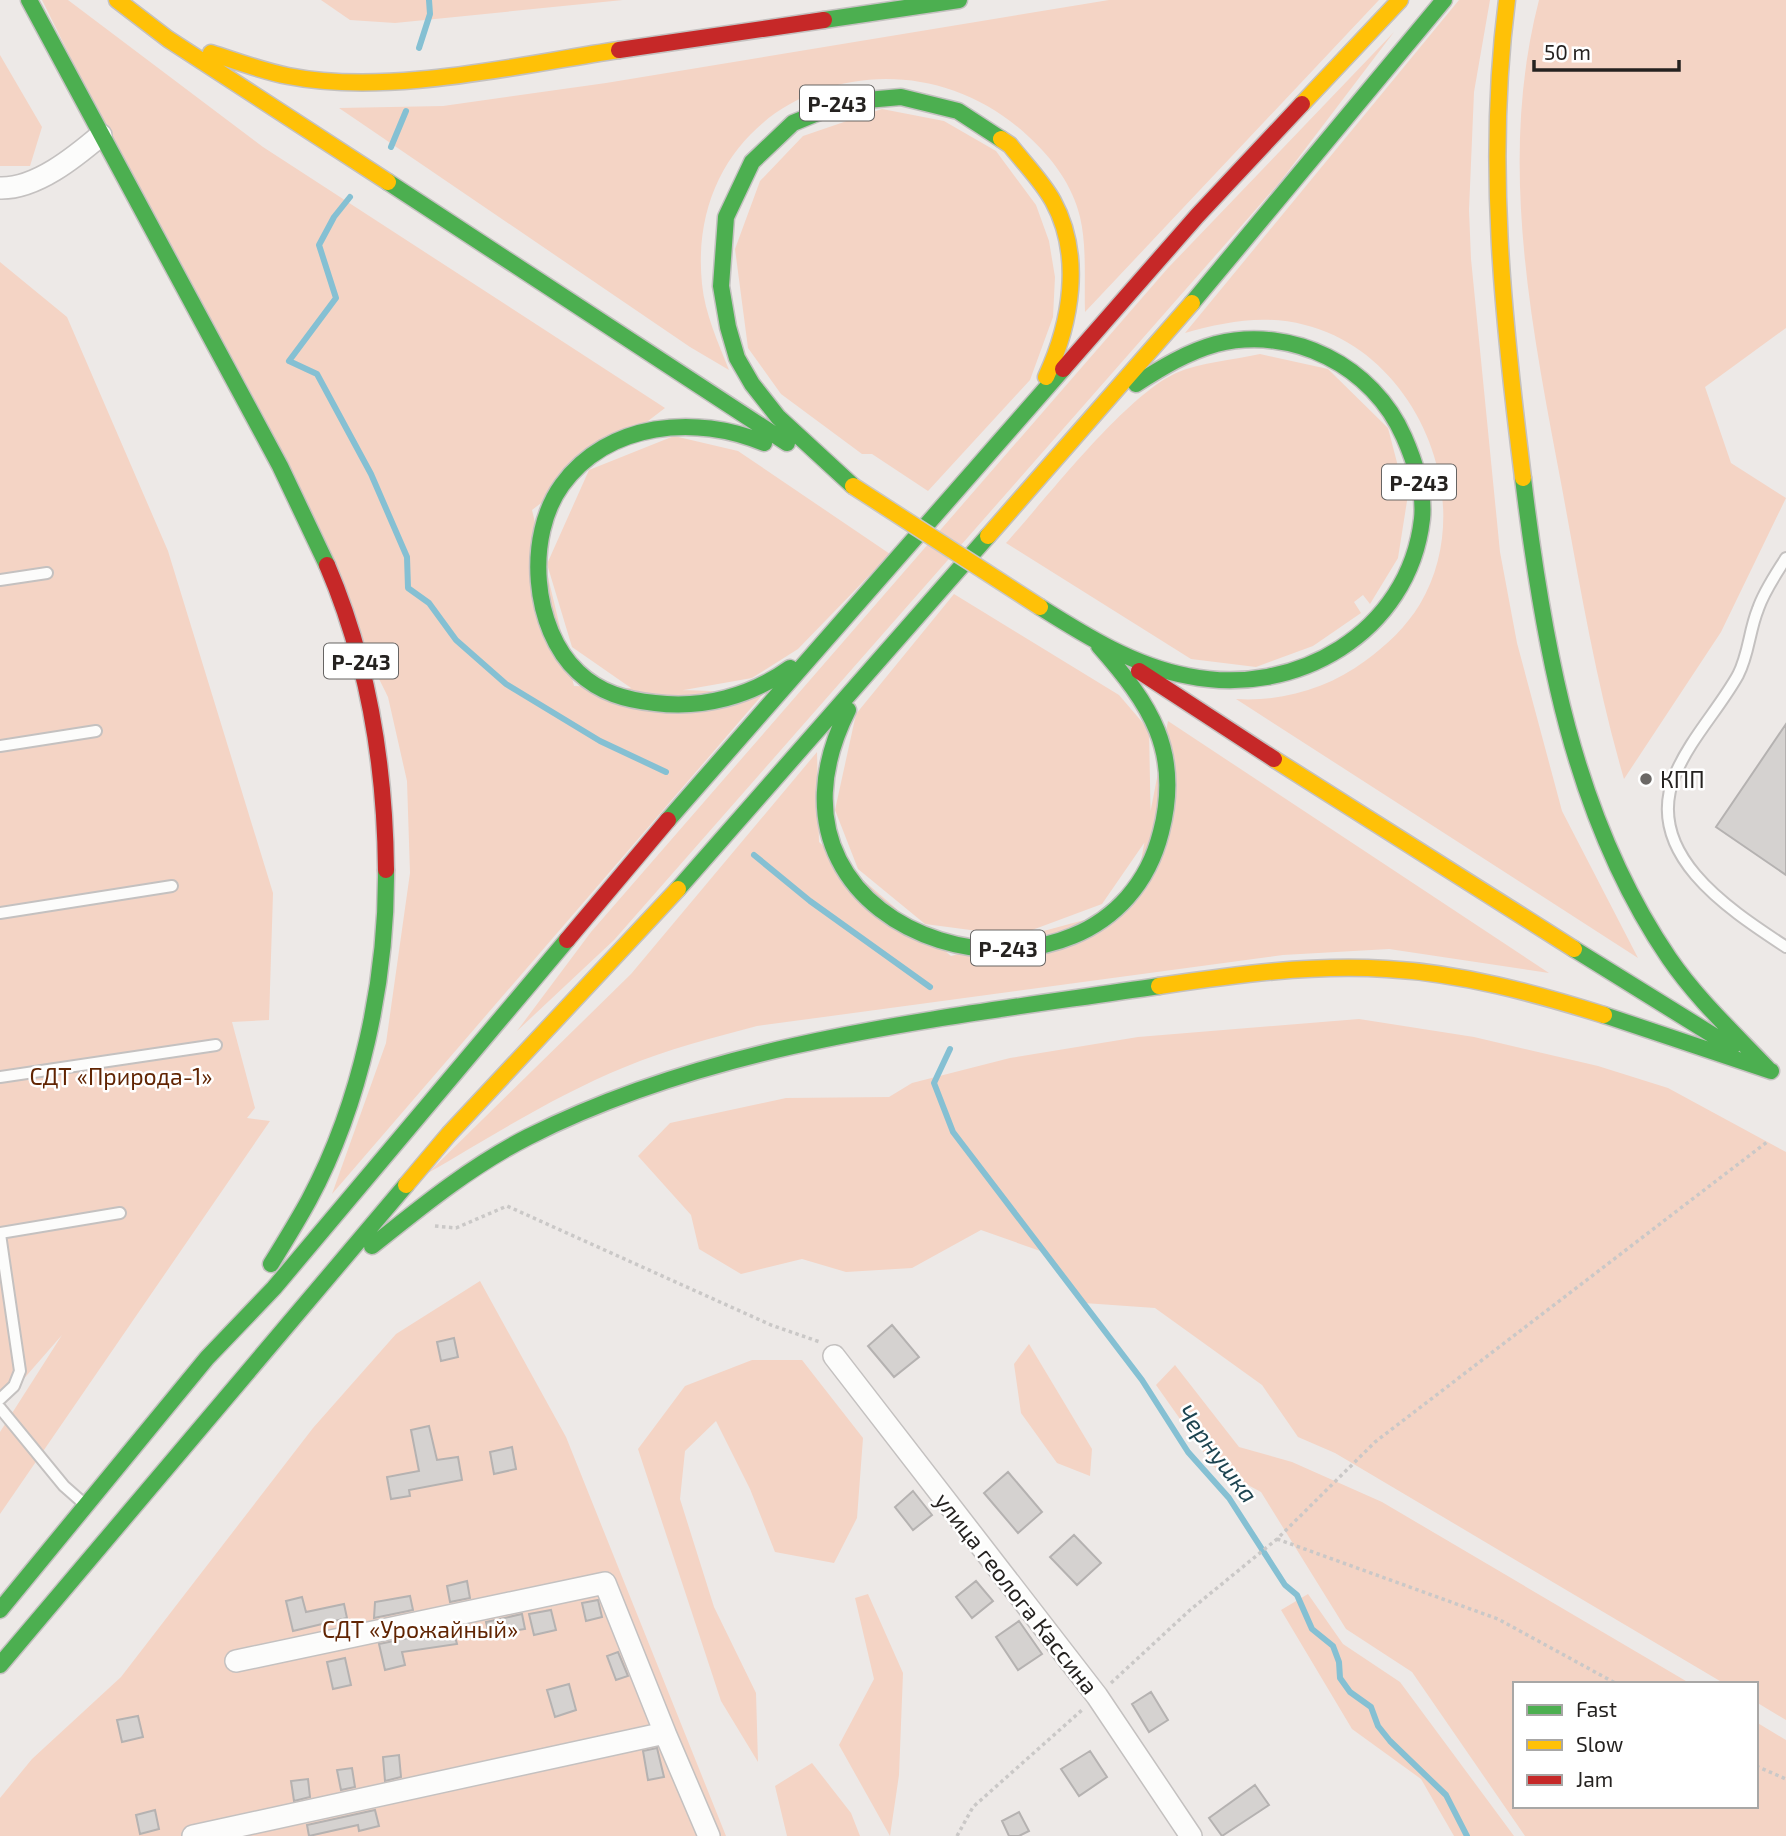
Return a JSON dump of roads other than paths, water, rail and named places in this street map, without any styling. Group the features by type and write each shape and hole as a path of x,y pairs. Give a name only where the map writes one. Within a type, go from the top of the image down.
{"main road":[{"name":"Р-243","path":"29,0 312,532 360,656 381,765 388,880 384,934 375,998 350,1095 322,1168 282,1247 207,1358"},
{"name":"Р-243","path":"117,0 168,39 1100,646 1461,879 1771,1071"},
{"name":"Р-243","path":"168,39 288,76 346,82 406,79 959,0"},
{"name":"Р-243","path":"207,1358 274,1288 655,836 1025,416 1197,216 1400,0"},
{"name":"Р-243","path":"239,1380 450,1134 665,904 1243,245 1444,0"},
{"path":"1507,0 1499,51 1494,123 1496,234 1523,488 1539,594 1560,696 1580,769 1605,835 1659,942 1692,988 1771,1071 1786,1081"},
{"name":"Р-243","path":"853,486 785,423 759,392 742,367 723,307 719,265 726,211 741,179 761,151 782,131 806,115 842,101 869,96 930,100 977,120 1027,159 1057,209 1070,267 1069,301 1056,358 1025,416"},
{"name":"Р-243","path":"1073,437 1128,389 1176,358 1206,345 1240,338 1268,339 1327,354 1361,375 1386,401 1405,432 1418,469 1422,505 1421,532 1415,561 1405,585 1373,626 1329,659 1303,670 1266,679 1222,681 1184,675 1100,646"},
{"name":"Р-243","path":"825,640 781,675 744,692 679,706 647,706 627,701 607,693 576,670 551,634 536,584 538,541 551,502 568,475 602,447 645,430 703,425 730,430 761,441 853,486"},
{"name":"Р-243","path":"876,662 832,739 824,766 822,814 832,849 852,880 874,903 916,933 950,944 991,949 1029,946 1088,927 1118,907 1138,885 1158,847 1168,806 1167,767 1162,742 1153,717 1139,694 1100,646"},
{"path":"0,1665 239,1380 366,1251 414,1210 500,1153 594,1107 644,1087 752,1054 948,1019 1282,972 1388,969 1485,982 1771,1071"},
{"path":"0,1610 207,1358"}],"street":[{"path":"0,188 10,188 48,173 101,135"},
{"name":"улица геолога Кассина","path":"834,1356 1097,1696 1191,1836"},
{"path":"236,1661 605,1583 709,1836"},
{"path":"193,1836 665,1732"}],"lane":[{"path":"1786,558 1758,609 1744,663 1681,762 1668,800 1670,828 1691,870 1718,900 1786,947"},
{"path":"0,580 47,573"},
{"path":"0,746 96,731"},
{"path":"0,913 172,886"},
{"path":"0,1077 216,1045"},
{"path":"0,1399 14,1387 20,1371 0,1234 120,1213"},
{"path":"0,1408 64,1486 85,1505"}],"waterway":[{"path":"419,48 430,14 429,0"},
{"path":"391,147 406,111"},
{"path":"350,197 334,217 319,245 336,298 289,361 317,374 371,474 407,557 408,588 429,603 456,640 506,684 600,741 666,772"},
{"path":"754,855 810,901 930,987"},
{"name":"Чернушка","path":"950,1049 934,1083 953,1132 1142,1380 1188,1452 1229,1498 1285,1585 1297,1595 1312,1629 1333,1646 1339,1662 1340,1678 1350,1692 1371,1707 1378,1726 1390,1741 1446,1795 1467,1836"}],"place":[{"name":"КПП","path":"1646,779"}],"park label":[{"name":"СДТ «Природа-1»","path":"121,1076"},
{"name":"СДТ «Урожайный»","path":"420,1629"}]}
